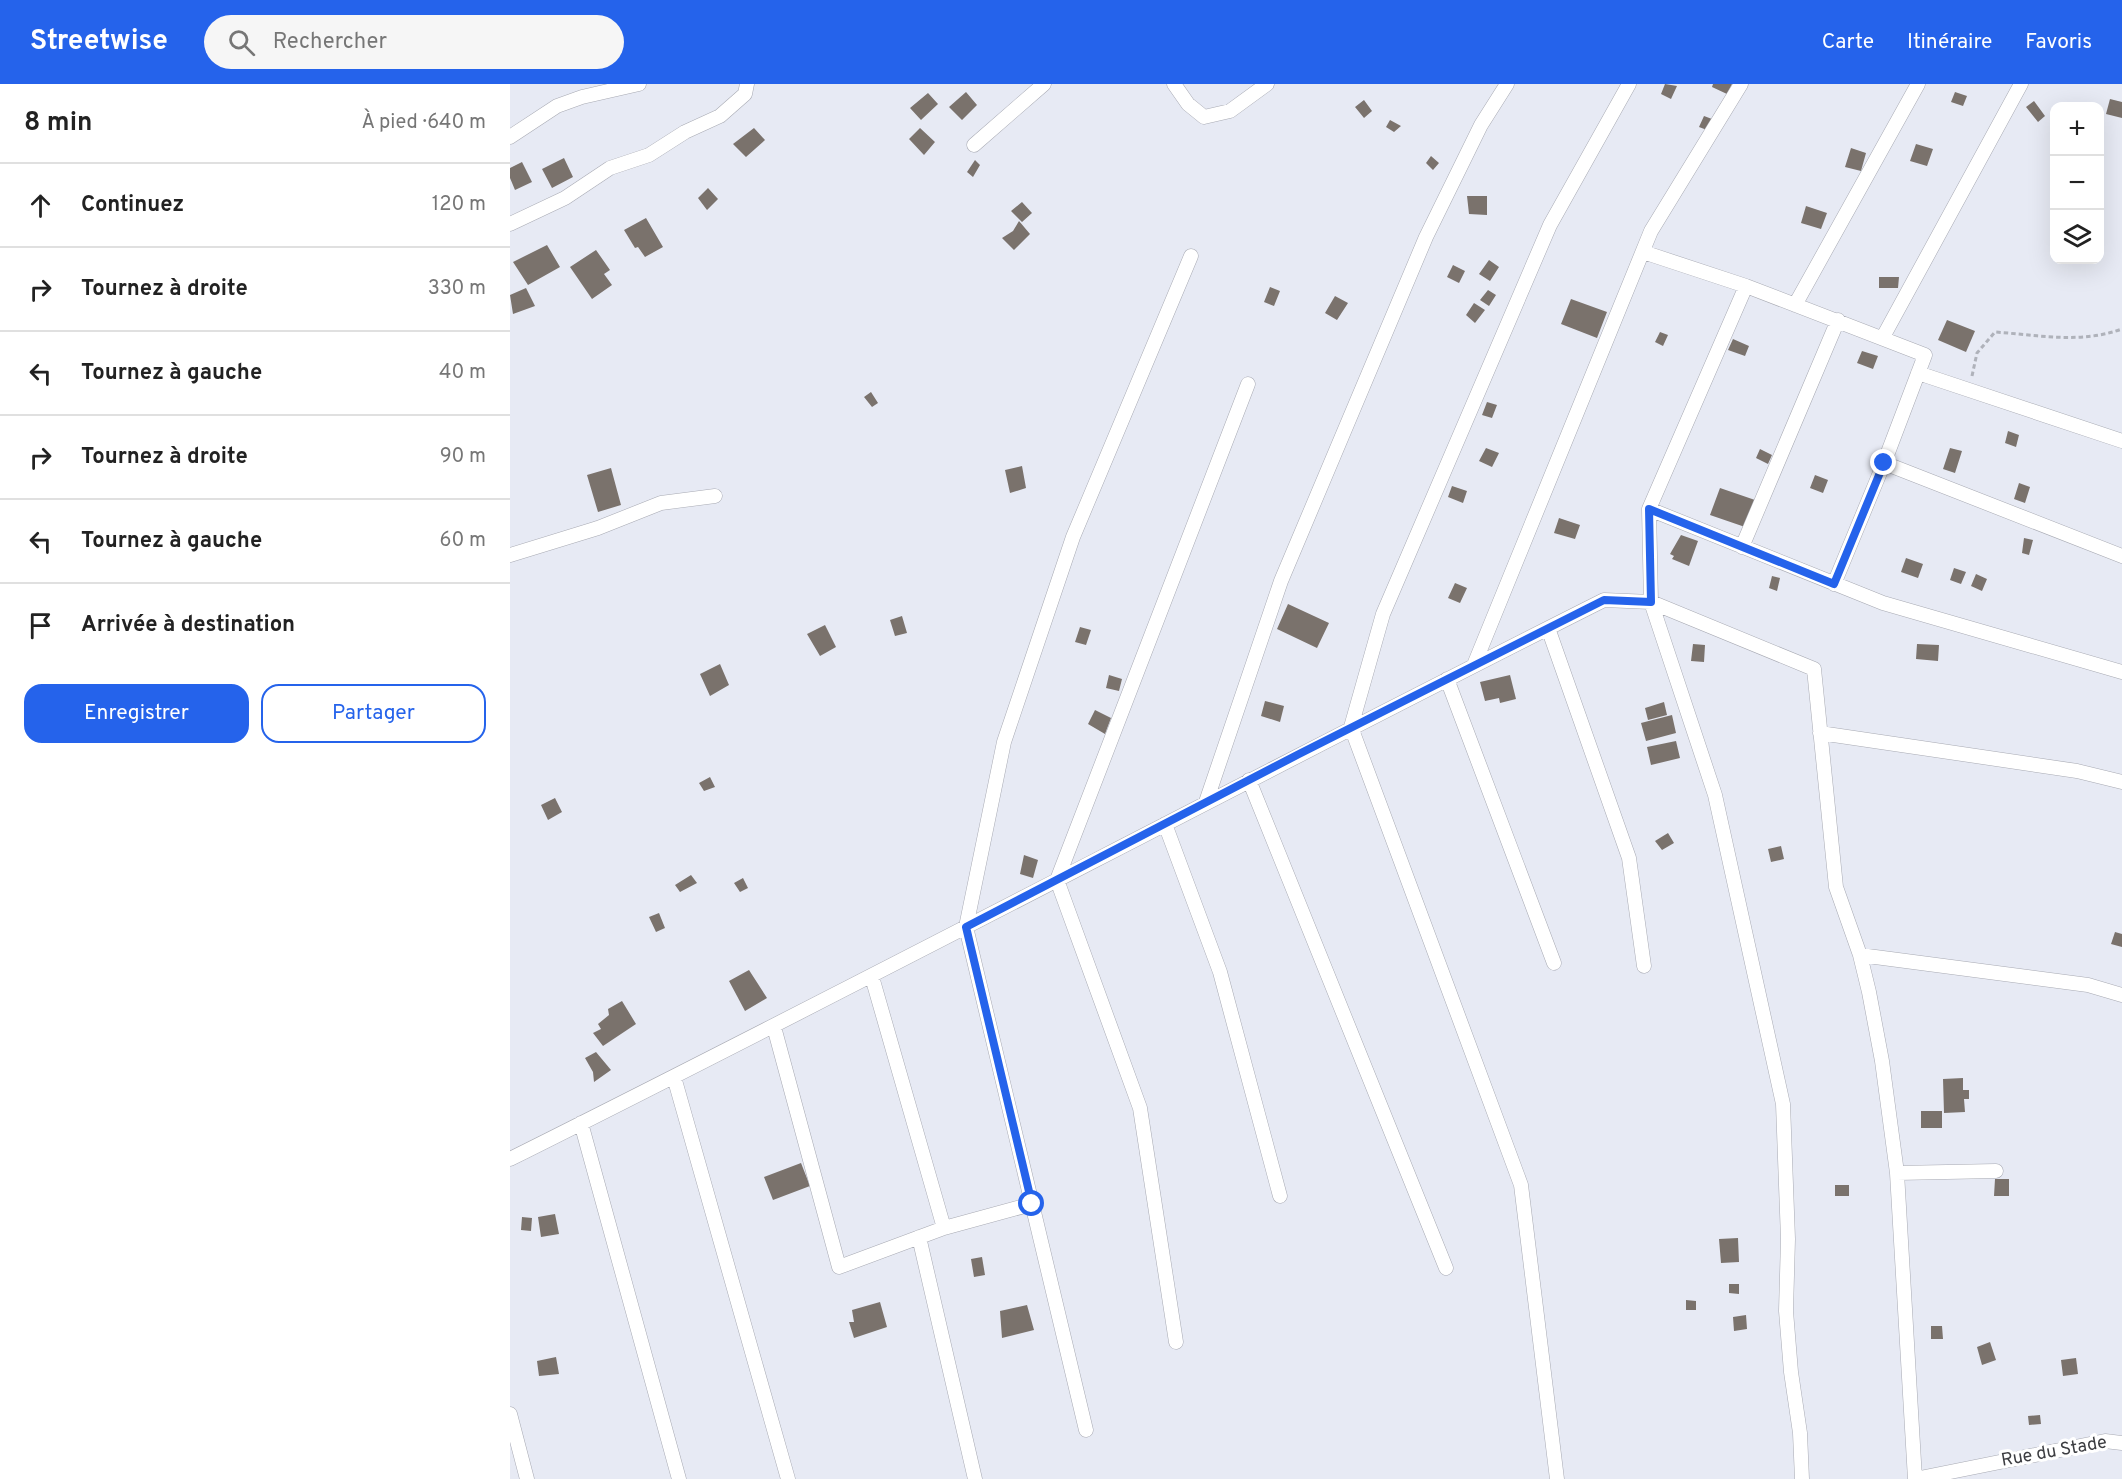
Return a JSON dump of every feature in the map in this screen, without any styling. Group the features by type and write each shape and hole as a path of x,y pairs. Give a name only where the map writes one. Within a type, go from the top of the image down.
{"street":[{"path":"510,137 557,106 582,97 639,84"},
{"path":"510,224 565,198 610,168 649,155 685,132 720,116 745,94 747,84"},
{"path":"974,145 1044,84"},
{"path":"1174,84 1188,104 1203,117 1230,111 1268,84"},
{"path":"1206,802 1285,570 1426,237 1481,125 1507,84"},
{"path":"1557,1479 1521,1185 1351,727 1383,614 1550,225 1629,84"},
{"path":"1474,665 1651,231 1741,84"},
{"path":"1795,305 1918,84"},
{"path":"1882,337 2021,84"},
{"path":"1643,252 1746,286 1925,355 1834,584"},
{"path":"1086,1430 966,927 1008,731 1073,537 1191,256"},
{"path":"1746,286 1649,509 1651,602 1715,795 1783,1104 1788,1228 1786,1311 1791,1372 1800,1433 1802,1479"},
{"path":"1742,547 1838,320"},
{"path":"1918,373 2122,441"},
{"path":"1176,1342 1140,1108 1057,880 1248,384"},
{"path":"1884,463 2122,556"},
{"path":"510,555 598,528 661,503 715,496"},
{"path":"1649,509 1883,603 2122,672"},
{"path":"510,1159 872,977 1351,727 1604,600 1651,602 1814,669 1836,887 1860,955 1882,1061 1897,1173 1915,1479"},
{"path":"1548,628 1629,858 1644,966"},
{"path":"1447,679 1554,963"},
{"path":"1820,732 2077,771 2122,783"},
{"path":"1249,780 1446,1268"},
{"path":"1165,824 1220,972 1280,1196"},
{"path":"1860,955 2088,985 2122,995"},
{"path":"872,977 944,1228"},
{"path":"774,1027 839,1267 944,1228 1032,1204"},
{"path":"674,1077 788,1479"},
{"path":"581,1123 679,1479"},
{"path":"1897,1173 1996,1171"},
{"path":"920,1237 975,1479"},
{"path":"510,1414 527,1479"},
{"name":"Rue du Stade","path":"1915,1479 2105,1441 2122,1443"}],"path":[{"path":"1969,390 1977,353 1995,332 2073,338 2109,333 2122,328"}],"building":[{"path":"1665,84 1677,86 1671,99 1661,94"},
{"path":"1713,84 1732,84 1727,94 1712,87"},
{"path":"966,92 977,105 962,120 949,107"},
{"path":"1955,92 1967,96 1963,106 1951,102"},
{"path":"928,93 938,104 921,120 910,108"},
{"path":"2110,99 2122,102 2122,118 2106,114"},
{"path":"1364,100 1372,111 1364,118 1355,107"},
{"path":"2034,101 2045,116 2038,122 2026,107"},
{"path":"1704,116 1712,119 1707,130 1699,127"},
{"path":"1390,120 1401,126 1394,132 1386,127"},
{"path":"754,128 765,140 746,157 733,144"},
{"path":"920,128 935,142 924,155 909,139"},
{"path":"1916,144 1933,149 1927,166 1910,161"},
{"path":"1851,148 1866,153 1861,171 1845,167"},
{"path":"1431,156 1439,163 1433,170 1426,163"},
{"path":"564,158 573,177 552,188 542,169"},
{"path":"975,160 980,165 973,177 967,172"},
{"path":"522,162 532,182 515,190 510,178 510,168"},
{"path":"708,188 718,199 707,210 698,198"},
{"path":"1467,196 1487,196 1487,215 1469,214"},
{"path":"1022,202 1032,213 1022,222 1011,211"},
{"path":"1806,206 1827,213 1821,229 1801,223"},
{"path":"646,218 663,247 645,257 638,247 635,248 624,230"},
{"path":"1019,221 1030,234 1014,250 1002,238 1013,231"},
{"path":"547,245 560,267 528,285 513,262"},
{"path":"596,250 610,270 604,274 612,285 592,299 570,267"},
{"path":"1489,260 1499,267 1490,281 1479,274"},
{"path":"1453,265 1465,271 1459,283 1447,277"},
{"path":"1879,277 1899,277 1898,288 1879,288"},
{"path":"1270,287 1280,291 1274,306 1264,302"},
{"path":"526,288 535,306 513,314 510,295"},
{"path":"1488,290 1496,295 1489,306 1480,300"},
{"path":"1335,296 1348,303 1337,320 1325,313"},
{"path":"1571,299 1607,312 1597,338 1561,324"},
{"path":"1474,303 1485,310 1475,323 1466,315"},
{"path":"1947,320 1975,331 1966,352 1938,340"},
{"path":"1660,332 1668,335 1663,346 1655,342"},
{"path":"1733,339 1749,346 1745,356 1728,350"},
{"path":"1862,351 1878,356 1873,369 1857,363"},
{"path":"871,392 878,403 872,407 864,397"},
{"path":"1487,402 1497,405 1492,418 1482,415"},
{"path":"2008,431 2019,435 2016,447 2005,443"},
{"path":"1486,448 1499,453 1492,467 1479,461"},
{"path":"1950,448 1962,451 1955,473 1943,469"},
{"path":"1760,449 1772,455 1768,464 1756,458"},
{"path":"1022,466 1026,488 1010,493 1005,470"},
{"path":"611,468 621,505 598,512 587,475"},
{"path":"1815,475 1828,480 1823,493 1810,488"},
{"path":"2019,483 2030,487 2025,503 2014,499"},
{"path":"1452,486 1467,491 1463,503 1448,497"},
{"path":"1720,488 1755,500 1745,527 1710,515"},
{"path":"1559,518 1580,525 1575,539 1554,533"},
{"path":"1681,535 1698,541 1689,566 1672,559 1674,556 1670,554"},
{"path":"2024,538 2033,540 2029,555 2022,553"},
{"path":"1906,558 1923,564 1918,578 1901,572"},
{"path":"1954,568 1966,572 1961,584 1950,580"},
{"path":"1976,574 1987,579 1982,591 1971,586"},
{"path":"1772,576 1780,578 1777,591 1769,588"},
{"path":"1455,583 1467,588 1460,603 1448,598"},
{"path":"1288,604 1329,623 1317,648 1277,629"},
{"path":"902,616 907,633 895,636 890,620"},
{"path":"825,625 836,647 820,656 807,634"},
{"path":"1080,627 1091,630 1086,645 1075,642"},
{"path":"1693,644 1705,645 1704,662 1691,661"},
{"path":"1917,644 1939,645 1938,661 1916,659"},
{"path":"720,664 729,685 710,696 700,674"},
{"path":"1109,675 1122,679 1119,691 1106,688"},
{"path":"1510,675 1516,699 1500,703 1499,698 1485,701 1480,682"},
{"path":"1265,701 1284,706 1280,722 1261,716"},
{"path":"1664,702 1667,715 1648,720 1645,708"},
{"path":"1095,710 1111,718 1105,734 1088,724"},
{"path":"1672,715 1676,733 1646,741 1641,723"},
{"path":"1676,741 1680,758 1651,765 1647,747"},
{"path":"710,777 715,787 704,791 699,783"},
{"path":"555,798 562,812 548,820 541,805"},
{"path":"1668,833 1674,843 1662,850 1655,841"},
{"path":"1781,846 1784,859 1771,862 1768,849"},
{"path":"1024,855 1038,860 1033,878 1020,874"},
{"path":"691,875 697,883 680,892 675,885"},
{"path":"743,878 748,888 740,892 734,883"},
{"path":"659,913 665,928 656,932 649,917"},
{"path":"2115,932 2122,934 2122,947 2111,944"},
{"path":"749,970 767,998 745,1011 729,981"},
{"path":"622,1001 636,1024 603,1046 593,1033 601,1029 598,1024 609,1015 608,1009"},
{"path":"596,1052 611,1070 594,1082 593,1072 585,1058"},
{"path":"1963,1078 1963,1090 1969,1090 1969,1099 1964,1099 1965,1112 1944,1113 1943,1079"},
{"path":"1921,1111 1942,1111 1942,1128 1921,1128"},
{"path":"801,1163 810,1186 773,1200 764,1177"},
{"path":"1995,1179 2009,1179 2009,1196 1994,1196"},
{"path":"1835,1185 1849,1185 1849,1196 1835,1196"},
{"path":"555,1214 559,1234 541,1237 538,1217"},
{"path":"522,1217 532,1218 531,1231 521,1230"},
{"path":"1738,1238 1739,1262 1721,1263 1719,1239"},
{"path":"982,1257 985,1275 974,1277 971,1259"},
{"path":"1729,1284 1739,1284 1739,1294 1729,1293"},
{"path":"1686,1300 1696,1301 1696,1310 1686,1310"},
{"path":"880,1302 887,1327 854,1338 849,1322 854,1322 852,1310"},
{"path":"1027,1305 1034,1330 1002,1338 1000,1311"},
{"path":"1746,1315 1747,1329 1734,1331 1733,1317"},
{"path":"1931,1326 1942,1326 1943,1339 1931,1339"},
{"path":"1990,1342 1996,1360 1982,1365 1977,1347"},
{"path":"556,1357 559,1374 539,1376 537,1361"},
{"path":"2076,1358 2078,1374 2063,1376 2061,1360"},
{"path":"2040,1415 2041,1424 2029,1425 2028,1416"}],"route":[{"path":"1032,1204 966,927 1299,754 1604,600 1651,602 1649,509 1834,584 1884,463"}]}
